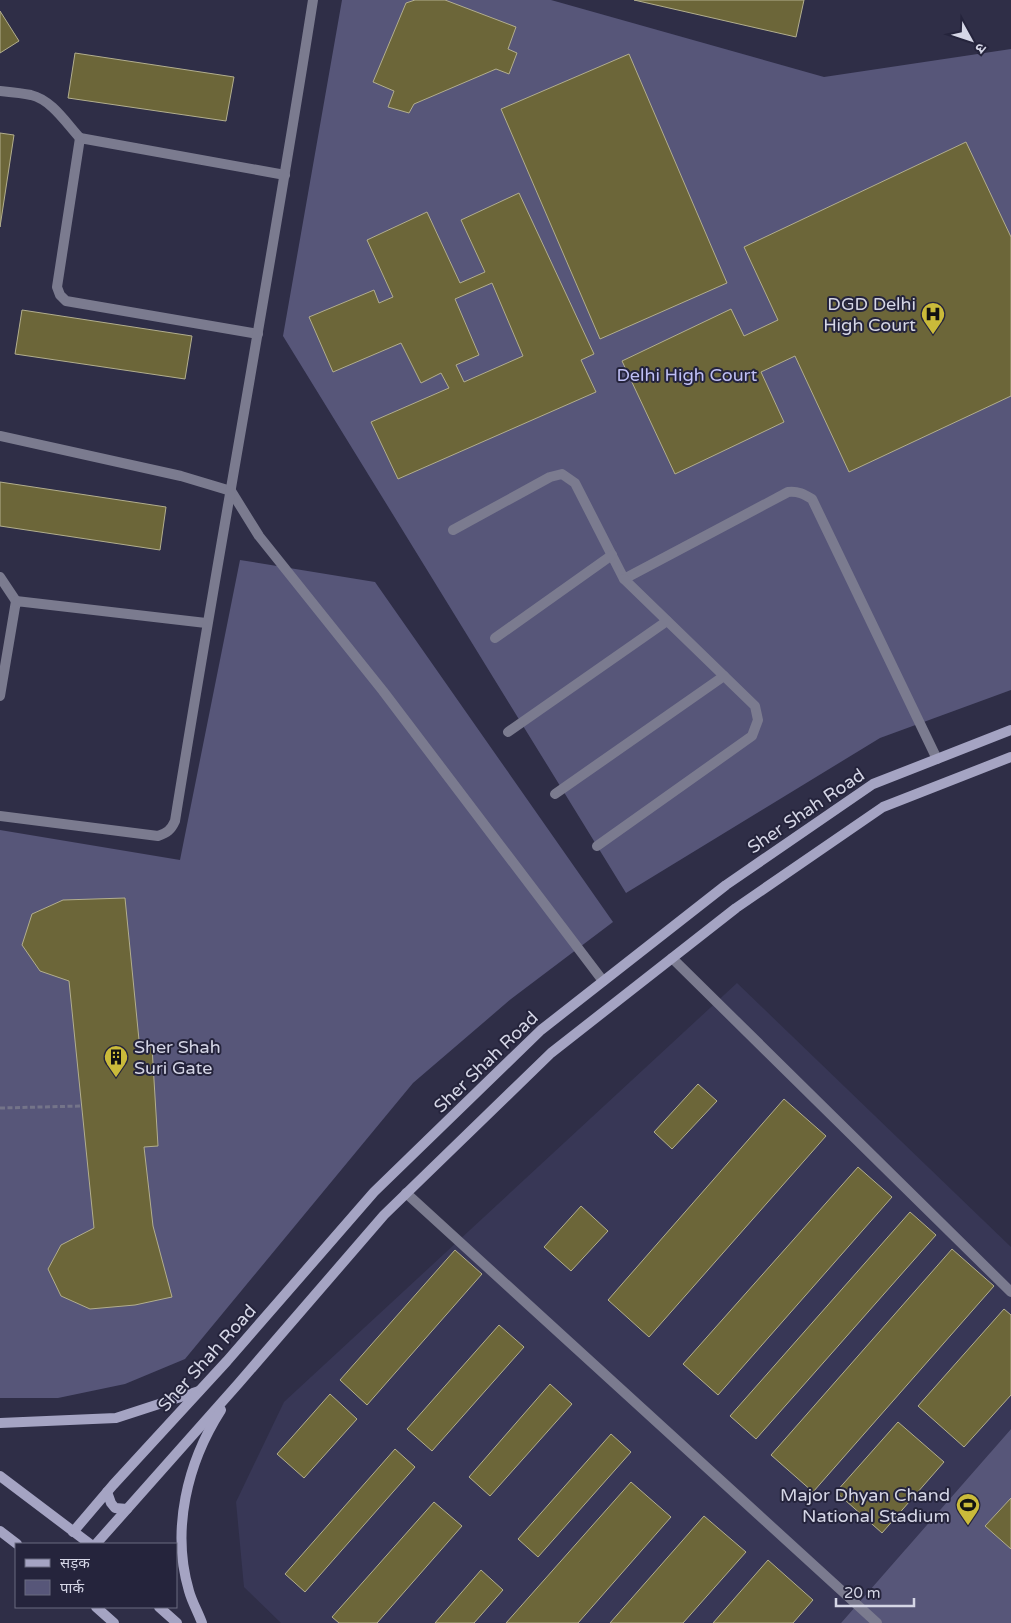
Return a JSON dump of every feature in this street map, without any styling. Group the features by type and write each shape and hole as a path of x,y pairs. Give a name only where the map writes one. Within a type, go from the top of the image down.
{"main road":[{"name":"Sher Shah Road","path":"73,1532 107,1492 227,1362 374,1192 542,1030 726,885 873,784 1011,730"},
{"path":"97,1543 384,1215 551,1053 736,908 883,807 1011,757"},
{"path":"202,1623 189,1590 182,1547 184,1503 195,1461 214,1421 238,1384"},
{"path":"0,1423 116,1418 200,1390"},
{"path":"0,1476 89,1543"},
{"path":"107,1492 110,1504 115,1508 127,1509"},
{"path":"0,1531 16,1543"},
{"path":"97,1608 114,1623"},
{"path":"160,1608 176,1623"}],"street":[{"path":"0,816 158,836 171,829 175,821 206,624 258,334 313,0"},
{"path":"0,91 32,95 49,104 80,138 285,176"},
{"path":"80,138 57,287 60,295 66,301 258,334"},
{"path":"0,436 181,476 231,491 259,536 388,699 603,981"},
{"path":"454,530 550,477 562,474 575,484 624,579 755,706 758,720 752,736 597,846"},
{"path":"624,579 788,492 797,491 804,494 812,499 936,759"},
{"path":"495,638 612,555"},
{"path":"0,577 16,601 0,696"},
{"path":"16,601 206,624"},
{"path":"508,732 667,620"},
{"path":"555,794 724,676"},
{"path":"672,958 1011,1292"},
{"path":"406,1193 877,1623"}],"path":[{"path":"0,1108 81,1106"}],"shaded area":[{"path":"737,983 1011,1247 1011,1429 841,1623 281,1623 244,1587 236,1502 284,1402"}],"green space":[{"name":"Delhi High Court","path":"342,0 551,0 824,77 1011,49 1011,690 880,738 626,893 283,336"},
{"path":"240,560 375,582 613,922 511,999 413,1083 185,1359 125,1384 58,1398 0,1398 0,830 180,860"},
{"name":"Major Dhyan Chand National Stadium","path":"1011,1429 1011,1623 841,1623"}],"building":[{"path":"415,0 445,0 516,27 508,49 517,53 509,74 496,69 414,104 409,113 388,107 394,91 373,82 406,3"},
{"path":"634,0 804,0 796,37"},
{"path":"0,11 19,41 0,53"},
{"path":"75,53 234,77 226,121 68,98"},
{"path":"629,54 727,283 600,339 501,109"},
{"path":"0,133 14,135 0,227"},
{"path":"966,142 1011,237 1011,396 849,472 795,356 761,372 784,422 675,474 622,361 731,309 744,336 778,320 744,247"},
{"path":"519,193 594,354 581,360 596,392 398,479 371,422 449,388 441,373 421,383 401,343 333,372 309,317 374,290 379,303 393,297 367,240 427,212 460,283 485,272 461,220","holes":["492,283 523,356 464,382 456,365 479,355 455,299"]},
{"path":"22,310 192,336 185,379 15,354"},
{"path":"0,482 166,507 160,550 0,526"},
{"name":"Sher Shah Suri Gate","path":"125,898 140,1050 152,1047 158,1146 144,1147 153,1226 172,1297 135,1305 90,1309 61,1296 48,1269 61,1245 94,1228 69,981 40,971 22,945 32,914 63,900"},
{"path":"698,1084 717,1101 672,1149 654,1132"},
{"path":"784,1099 826,1136 649,1337 608,1300"},
{"path":"858,1167 892,1197 718,1395 683,1364"},
{"path":"581,1206 608,1231 571,1271 544,1247"},
{"path":"910,1212 936,1235 756,1439 730,1416"},
{"path":"952,1249 994,1286 813,1492 771,1455"},
{"path":"455,1250 482,1274 367,1405 340,1380"},
{"path":"1004,1309 1011,1315 1011,1395 964,1447 918,1406"},
{"path":"499,1325 524,1347 432,1451 407,1429"},
{"path":"550,1384 572,1404 490,1496 469,1477"},
{"path":"330,1394 357,1419 304,1478 277,1454"},
{"path":"898,1422 944,1462 882,1533 836,1492"},
{"path":"611,1434 631,1452 538,1557 518,1539"},
{"path":"395,1449 415,1467 305,1592 285,1574"},
{"path":"631,1482 671,1517 578,1623 506,1623"},
{"path":"1011,1498 1011,1549 985,1526"},
{"path":"434,1502 462,1526 377,1623 339,1623 332,1617"},
{"path":"704,1516 746,1552 683,1623 610,1623"},
{"path":"768,1560 813,1600 793,1623 713,1623"},
{"path":"481,1570 503,1590 474,1623 435,1623"}],"place":[{"name":"DGD Delhi High Court","path":"933,335"},
{"name":"Sher Shah Suri Gate","path":"116,1078"},
{"name":"Major Dhyan Chand National Stadium","path":"968,1526"}]}
